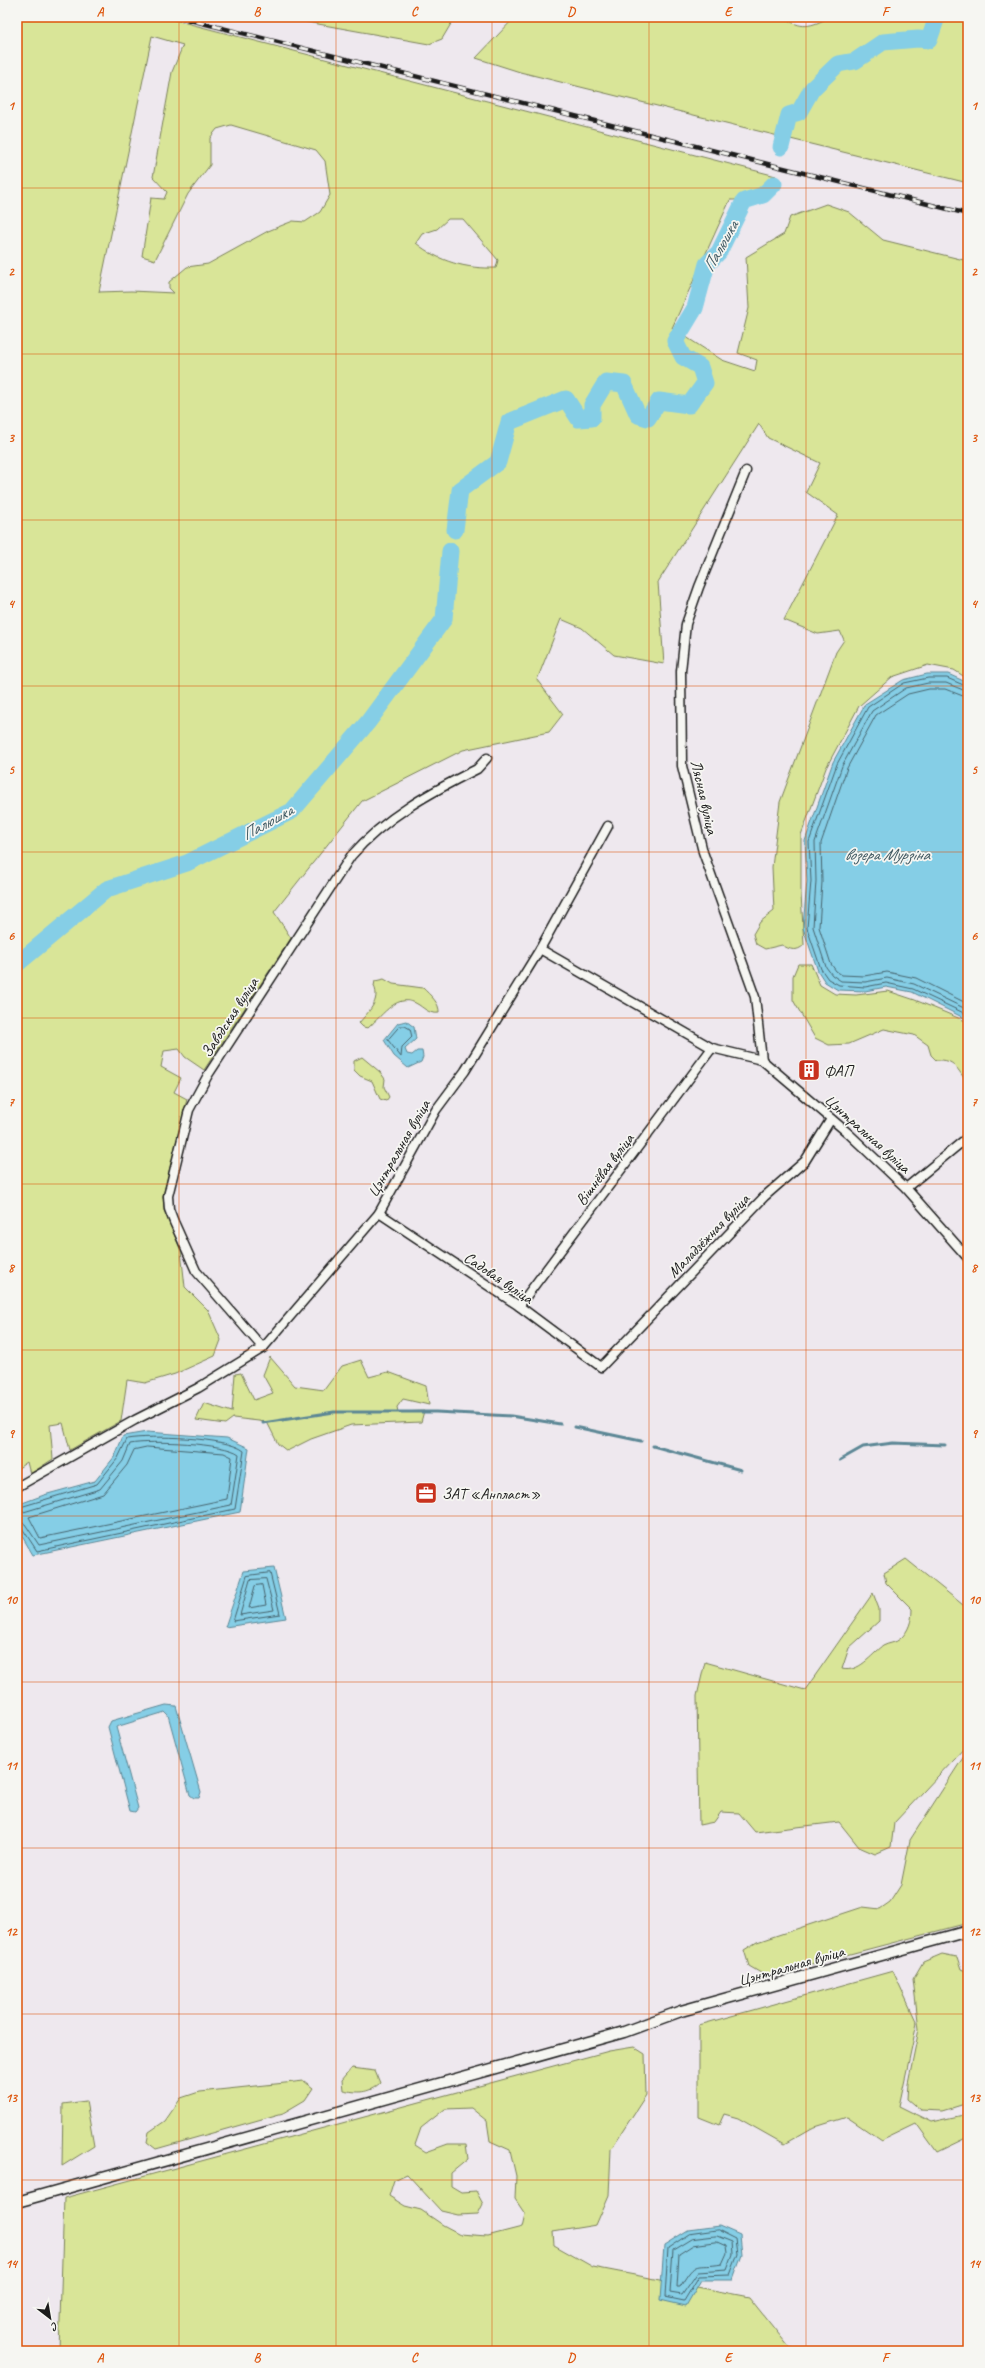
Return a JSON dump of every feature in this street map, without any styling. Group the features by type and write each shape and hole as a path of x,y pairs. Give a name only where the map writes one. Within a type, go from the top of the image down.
{"street":[{"name":"Лясная вуліца","path":"746,471 699,586 686,624 682,671 682,766 703,852 755,997 762,1060"},
{"name":"Заводская вуліца","path":"263,1348 196,1270 169,1209 168,1196 189,1110 208,1075 351,856 370,835 394,817 477,769 487,758"},
{"name":"Цэнтральная вуліца","path":"17,1487 135,1420 198,1388 263,1348 379,1213 436,1110 464,1071 540,949 608,826"},
{"name":"Цэнтральная вуліца","path":"540,949 712,1048 762,1060 906,1188 968,1258"},
{"name":"Вішнёвая вуліца","path":"519,1306 712,1048"},
{"name":"Маладзёжная вуліца","path":"600,1367 765,1196 805,1161 830,1119"},
{"name":"Цэнтральная вуліца","path":"906,1188 968,1137"},
{"name":"Садовая вуліца","path":"379,1213 519,1306 600,1367"},
{"name":"Цэнтральная вуліца","path":"17,2202 624,2032 681,2011 968,1931"}],"green space":[{"path":"17,17 163,17 776,176 770,189 765,193 752,198 730,200 672,328 722,360 755,371 757,360 738,353 749,308 746,257 784,234 790,217 826,204 849,212 883,240 968,261 968,679 954,670 928,665 892,677 859,706 826,768 801,835 801,894 804,945 799,949 791,949 782,945 765,949 756,944 753,934 760,922 774,911 772,867 780,802 836,652 844,640 840,631 818,634 784,620 838,515 806,492 820,463 768,438 759,424 658,582 664,664 614,655 582,628 561,619 537,680 563,714 549,732 463,750 362,801 274,912 291,938 204,1070 185,1057 179,1049 164,1051 161,1067 181,1078 174,1092 187,1099 163,1196 164,1210 181,1251 185,1287 208,1310 221,1340 215,1356 175,1374 145,1383 127,1380 121,1421 70,1450 63,1423 50,1425 53,1459 30,1474 27,1462 17,1469","holes":["152,36 183,45 172,72 153,177 167,192 164,199 151,198 142,256 155,260 188,194 210,165 210,138 217,129 231,125 316,150 325,161 330,195 320,212 305,222 293,221 268,231 208,264 187,267 169,282 169,288 174,293 131,291 99,292","448,219 463,219 498,260 496,268 464,266 444,260 425,250 416,243 422,234 437,229"]},
{"path":"292,17 455,17 442,39 429,44 307,22"},
{"path":"515,17 783,17 796,24 806,26 830,17 968,17 968,183 520,72 476,58"},
{"path":"798,964 811,964 820,985 835,994 856,995 888,991 915,1000 968,1022 968,1083 952,1063 943,1060 936,1060 931,1055 928,1045 914,1035 884,1029 849,1044 829,1045 815,1038 793,1000 793,976"},
{"path":"384,979 393,984 423,988 438,1006 439,1013 426,1010 411,1001 398,1002 368,1028 363,1027 359,1023 370,1010 375,1001 375,981"},
{"path":"362,1057 380,1072 385,1079 384,1087 389,1097 386,1101 380,1099 372,1081 360,1076 354,1070 354,1061"},
{"path":"270,1357 295,1386 324,1390 342,1366 361,1360 369,1377 388,1372 426,1386 429,1405 403,1399 397,1407 398,1412 424,1411 421,1422 351,1425 311,1439 287,1451 278,1444 267,1422 233,1418 225,1424 196,1420 204,1403 232,1412 235,1374 241,1373 254,1400 273,1393 263,1375"},
{"path":"906,1559 968,1609 968,1744 894,1823 891,1847 875,1854 859,1847 839,1822 755,1832 739,1813 721,1812 714,1822 699,1825 697,1696 705,1662 805,1690 873,1593 879,1609 879,1621 849,1648 842,1669 848,1670 859,1666 883,1646 898,1640 908,1629 911,1621 912,1609 886,1583 884,1573"},
{"path":"968,1750 968,1923 766,1976 749,1966 744,1950 757,1942 863,1907 880,1909 890,1902 901,1885 910,1840"},
{"path":"942,1954 957,1957 961,1969 968,1972 968,2103 942,2111 920,2110 907,2099 908,2083 919,2029 913,1979 923,1962"},
{"path":"893,1971 917,2023 899,2106 931,2122 968,2114 968,2137 937,2152 916,2123 881,2140 847,2117 812,2128 784,2144 738,2118 724,2114 719,2125 699,2117 699,2025"},
{"path":"634,2047 645,2054 646,2095 611,2149 609,2195 596,2225 553,2232 554,2245 593,2267 749,2297 789,2347 802,2351 59,2351 64,2198 609,2051","holes":["471,2108 487,2121 490,2141 510,2150 516,2176 515,2199 525,2214 522,2227 487,2236 460,2234 443,2225 421,2210 405,2206 389,2196 394,2180 407,2174 441,2211 458,2215 478,2214 483,2204 476,2191 461,2192 451,2186 451,2173 468,2159 466,2144 448,2144 426,2152 415,2145 421,2128 445,2109"]},
{"path":"352,2068 375,2071 380,2083 376,2087 362,2092 343,2090 342,2080"},
{"path":"304,2081 313,2088 305,2100 283,2113 156,2149 147,2142 149,2132 165,2121 181,2098 199,2092"},
{"path":"86,2101 94,2146 62,2166 63,2104"}],"water":[{"name":"возера Мурзіна","path":"927,674 948,674 968,683 968,1020 912,992 886,987 865,991 838,990 825,982 818,971 803,928 807,881 805,841 833,762 865,704 903,680"},
{"path":"406,1021 414,1027 416,1039 405,1049 407,1054 412,1055 417,1051 422,1051 423,1057 421,1062 408,1068 394,1056 384,1040 398,1023"},
{"path":"147,1432 227,1438 249,1448 240,1512 33,1555 19,1531 17,1505 44,1495 95,1481 115,1456 123,1436"},
{"path":"274,1568 286,1618 225,1627 244,1571"},
{"path":"166,1705 176,1706 201,1792 199,1798 194,1798 190,1795 168,1715 165,1712 116,1727 138,1808 135,1812 130,1811 108,1727 111,1721"},
{"path":"719,2226 740,2235 742,2255 733,2280 701,2280 686,2306 660,2300 664,2245 688,2230"}],"waterway":[{"name":"Палюшка","path":"781,147 789,115 799,112 812,89 838,64 855,61 883,42 918,39 929,40 937,17"},
{"name":"Палюшка","path":"455,530 460,490 498,462 509,422 566,399 579,419 592,418 592,405 606,382 624,384 638,415 648,418 659,401 689,405 705,383 700,367 683,357 675,341 695,308 707,264 719,252 744,201 763,195 774,184"},
{"name":"Палюшка","path":"17,964 107,889 187,863 292,811 368,722 444,619 450,551"},
{"path":"263,1423 334,1412 436,1412 511,1416 560,1424"},
{"path":"575,1427 641,1441"},
{"path":"840,1460 863,1447 893,1443 945,1445"},
{"path":"653,1446 741,1470"}],"railway":[{"path":"178,17 968,214"}],"place":[{"name":"ФАП","path":"809,1070"},
{"name":"ЗАТ «Анпласт»","path":"426,1493"}]}
